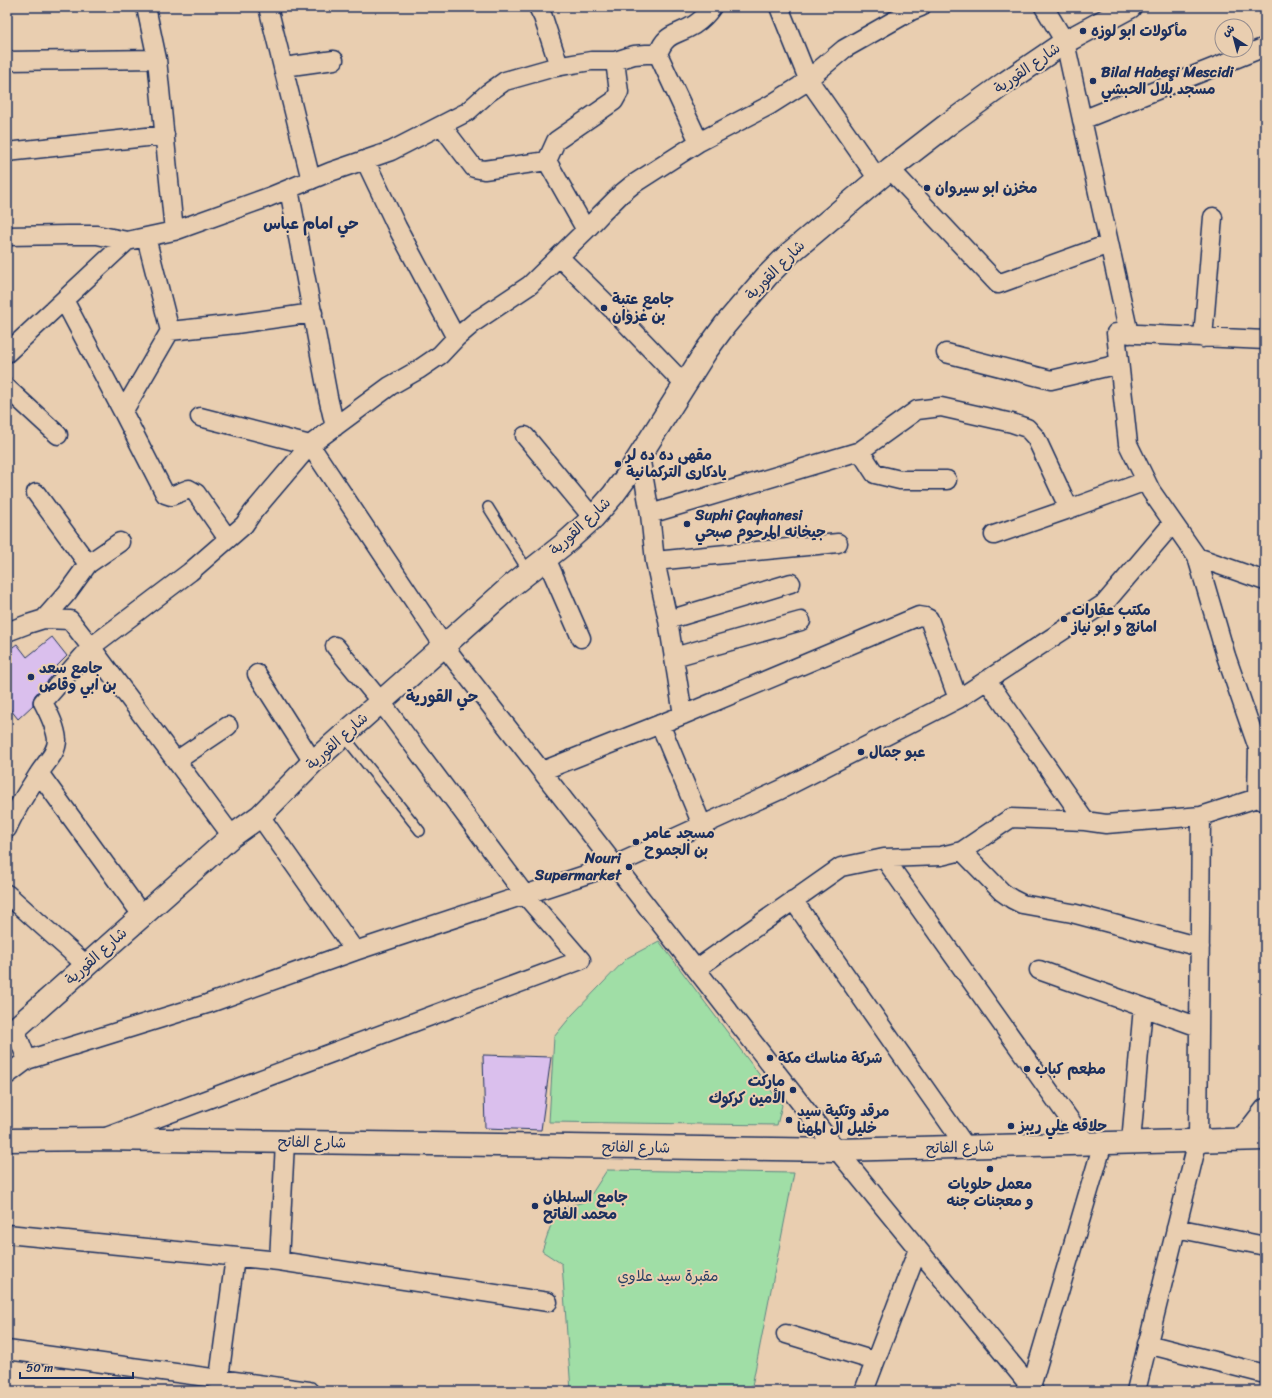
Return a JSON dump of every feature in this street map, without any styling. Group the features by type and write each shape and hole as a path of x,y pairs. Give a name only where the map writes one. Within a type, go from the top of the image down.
{"street":[{"path":"146,7 157,59 174,231"},
{"path":"268,7 311,180"},
{"path":"538,7 543,17 559,66"},
{"path":"699,142 658,54 662,44 670,36 694,24 712,7"},
{"path":"779,7 808,79 884,174 998,284 1109,244"},
{"path":"7,829 39,773 55,751 57,740 50,717 43,702 91,647 190,572 244,525 253,512 310,445 390,386 440,355 456,338 491,310 530,285 611,203 632,185 699,142 770,105 800,86 844,49 911,11 921,7"},
{"path":"1044,7 1065,42 1129,334"},
{"name":"شارع القورية","path":"11,1032 232,836 260,816 313,762 528,571 563,545 593,518 613,495 640,456 706,351 725,325 767,276 790,253 884,174 1034,62 1065,42 1130,7"},
{"path":"1082,120 1265,46"},
{"path":"7,236 98,235 127,241 174,231 391,151 467,112 488,93 505,81 559,66 591,61 615,62 634,55 658,54"},
{"path":"7,61 157,59"},
{"path":"284,67 334,60"},
{"path":"547,161 556,141 614,101 619,92 615,62"},
{"path":"442,126 474,168 484,170 547,161"},
{"path":"7,152 165,135"},
{"path":"365,160 397,227 456,338"},
{"path":"547,161 586,230"},
{"path":"289,189 335,427"},
{"path":"1203,338 1213,217"},
{"path":"124,412 170,331 146,237"},
{"path":"7,353 127,241"},
{"path":"559,257 619,316 685,385"},
{"path":"64,300 124,412 165,494 171,496 190,489 196,492 228,539"},
{"path":"170,331 236,324 313,313"},
{"path":"696,969 841,867 884,858 940,856 962,850 1011,818 1085,820 1106,824 1201,816 1261,800 1258,748 1226,656 1197,557 1151,491 1128,444 1116,333 1265,340"},
{"path":"946,353 1051,380 1119,364"},
{"path":"7,388 58,435"},
{"path":"650,514 860,451 917,410 941,407 1012,423 1027,428 1036,438 1069,509"},
{"path":"200,417 310,445 444,646 837,1150 1033,1389"},
{"path":"525,436 593,518"},
{"path":"860,451 875,474 900,480 946,480"},
{"path":"640,456 650,514 655,560 668,620 683,715"},
{"path":"994,535 1146,482"},
{"path":"36,493 88,564"},
{"path":"7,1075 27,1060 207,1004 355,951 615,865 780,790 958,699 1105,603 1173,523"},
{"path":"44,619 67,593 88,564 120,542"},
{"path":"655,560 838,543"},
{"path":"1197,557 1265,581"},
{"path":"546,558 580,638"},
{"path":"668,620 791,583"},
{"path":"542,771 683,715 919,616 925,617 929,620 958,699"},
{"path":"7,632 44,619 70,620 232,836"},
{"path":"674,657 801,621"},
{"path":"101,1139 582,960 524,895 381,702 335,646"},
{"path":"257,674 313,762"},
{"path":"987,680 1085,820"},
{"path":"660,724 702,825"},
{"path":"176,761 228,726"},
{"path":"39,773 142,915"},
{"path":"260,816 355,951"},
{"path":"1136,1391 1198,1140 1201,816"},
{"path":"962,850 1002,892 1017,902 1072,913 1200,947"},
{"path":"884,858 1095,1143 1033,1389"},
{"path":"7,894 86,965"},
{"path":"793,900 966,1147"},
{"path":"1039,970 1199,1027"},
{"path":"1132,1142 1143,1007"},
{"path":"11,1032 27,1060"},
{"path":"1241,1139 1265,1108"},
{"name":"شارع الفاتح","path":"7,1140 101,1139 837,1150 1265,1139"},
{"path":"279,1261 285,1142"},
{"path":"1176,1228 1265,1246"},
{"path":"7,1234 279,1261 548,1302"},
{"path":"864,1391 918,1249"},
{"path":"219,1384 235,1257"},
{"path":"786,1334 875,1361"},
{"path":"1147,1344 1265,1374"},
{"path":"7,1350 219,1384 309,1391"}],"lane":[{"path":"488,507 528,571"},
{"path":"343,735 420,831"}],"green space":[{"path":"659,941 782,1105 777,1125 549,1122 554,1037 572,1015 627,958"},
{"name":"مقبرة سيد علاوي","path":"607,1170 794,1173 751,1391 571,1391 562,1264 542,1251 556,1210 587,1201"}],"building":[{"name":"جامع سعد بن ابي وقاص","path":"52,637 67,656 53,670 54,674 35,695 33,705 18,719 7,705 7,651 17,644 27,657"},
{"path":"483,1055 551,1057 541,1130 485,1128"}],"place":[{"name":"مأكولات ابو لوزه","path":"1083,31"},
{"name":"Bilal Habeşi Mescidi مسجد بلال الحبشي","path":"1093,81"},
{"name":"مخزن ابو سيروان","path":"927,188"},
{"name":"جامع عتبة بن غزوان","path":"604,308"},
{"name":"مقهى ده ده لر يادكارى التركمانية","path":"618,464"},
{"name":"Suphi Çayhanesi جيخانه المرحوم صبحي","path":"687,524"},
{"name":"مكتب عقارات امانج و ابو نياز","path":"1064,619"},
{"name":"جامع سعد بن ابي وقاص","path":"31,677"},
{"name":"عبو جمال","path":"861,752"},
{"name":"مسجد عامر بن الجموح","path":"636,842"},
{"name":"Nouri Supermarket","path":"629,867"},
{"name":"شركة مناسك مكة","path":"770,1058"},
{"name":"مطعم كباب","path":"1027,1069"},
{"name":"ماركت الأمين كركوك","path":"793,1090"},
{"name":"مرقد وتكية سيد خليل ال المهنا","path":"789,1120"},
{"name":"حلاقه علي ريبز","path":"1011,1126"},
{"name":"معمل حلويات و معجنات جنه","path":"990,1169"},
{"name":"جامع السلطان محمد الفاتح","path":"535,1206"}],"district":[{"name":"حي امام عباس","path":"311,223"},
{"name":"حي القورية","path":"442,696"}]}
